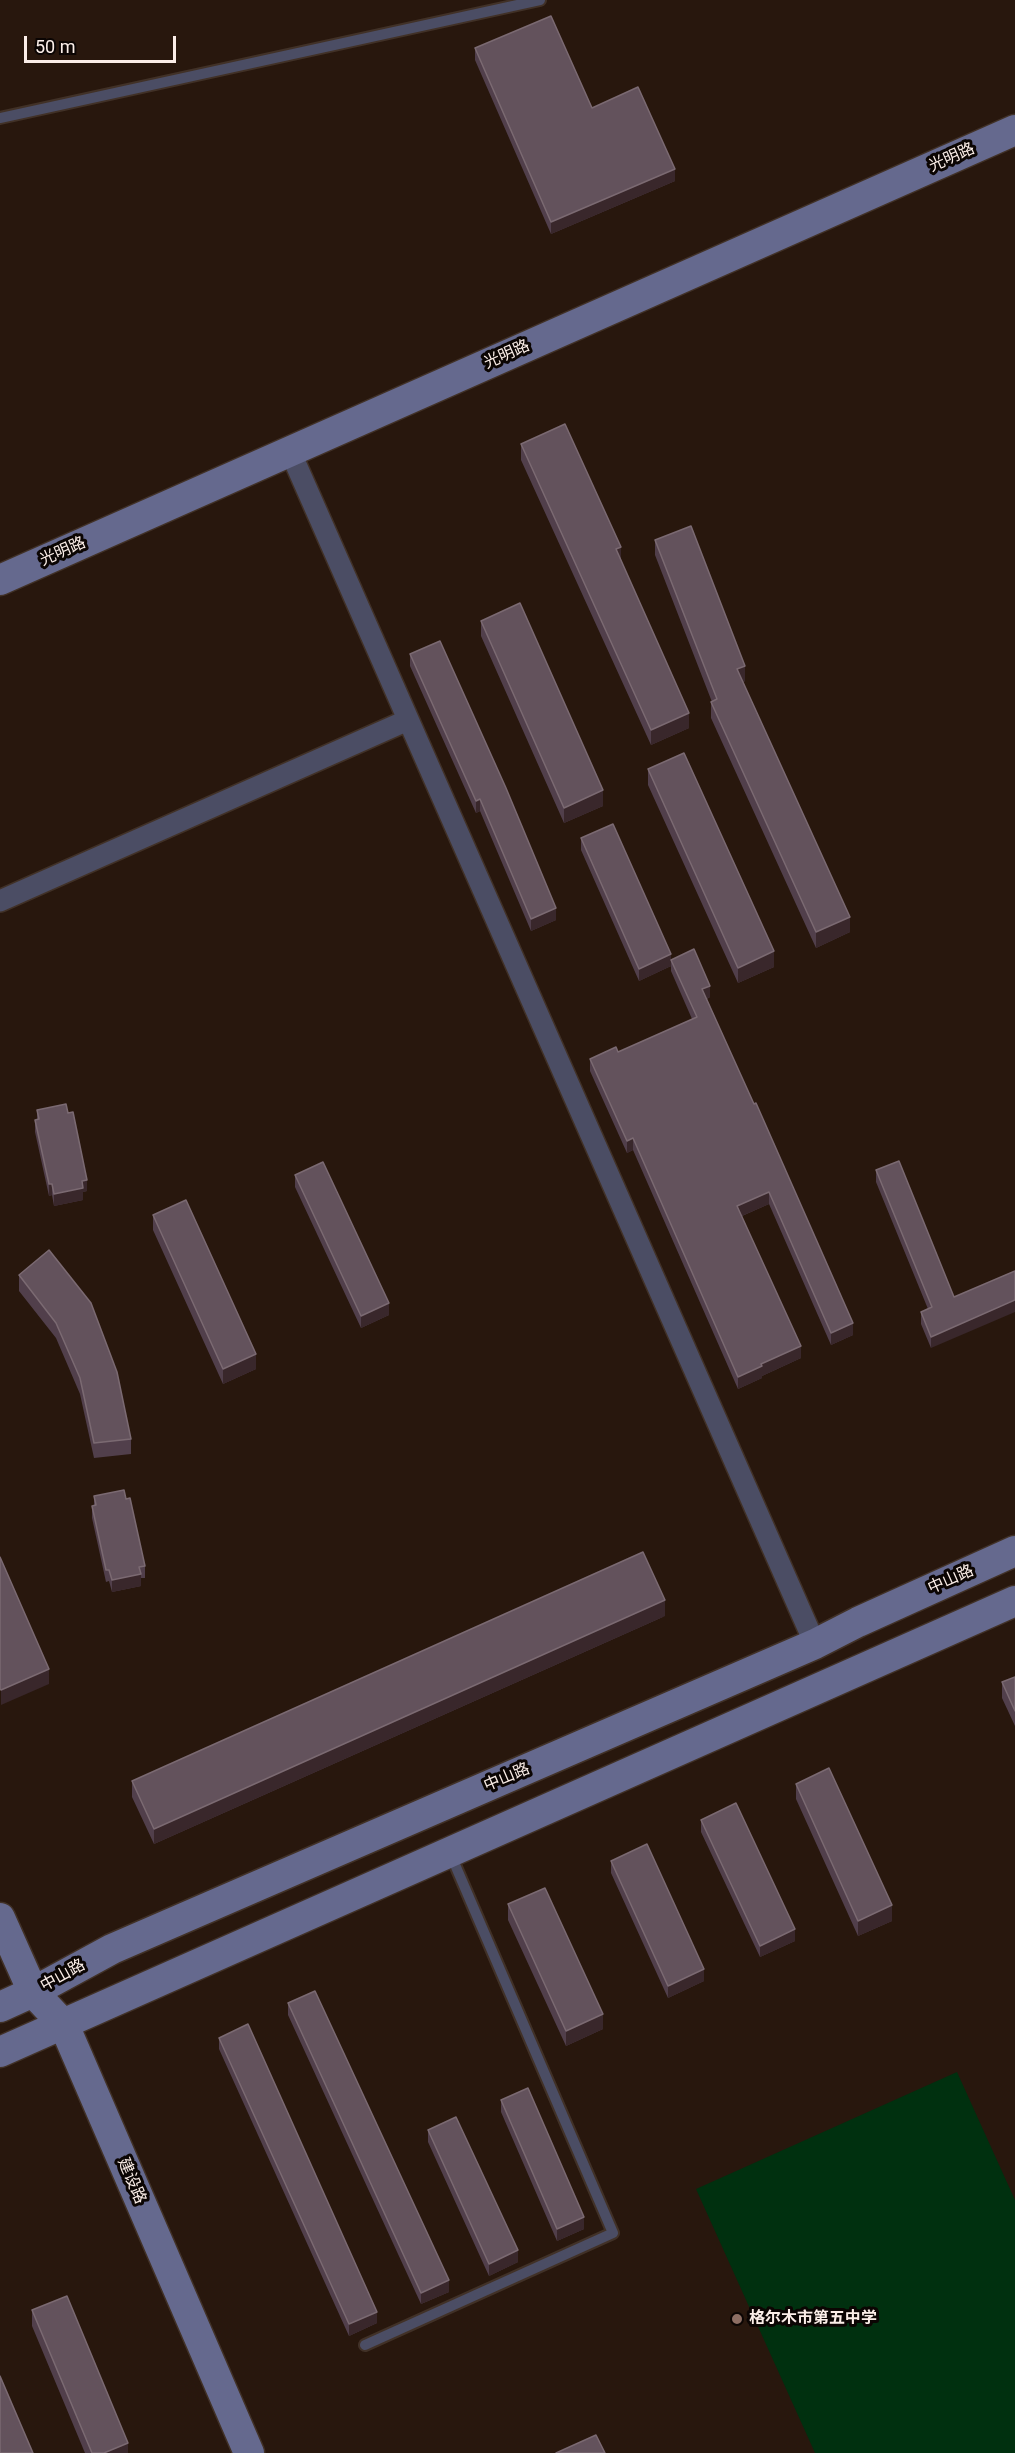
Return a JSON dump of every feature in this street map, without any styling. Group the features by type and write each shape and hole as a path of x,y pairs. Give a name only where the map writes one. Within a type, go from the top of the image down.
{"main road":[{"name":"光明路","path":"0,580 1015,130"},
{"name":"中山路","path":"0,2007 33,1992 112,1949 814,1644 1015,1551"},
{"path":"0,2052 1015,1601"},
{"name":"建设路","path":"0,1918 33,1992 64,2025 249,2453"}],"street":[{"path":"290,451 814,1644"},
{"path":"0,901 408,720"}],"lane":[{"path":"0,118 540,0"},
{"path":"365,2345 613,2233 450,1853"}],"green space":[{"path":"957,2072 1015,2200 1015,2453 815,2453 696,2189"}],"building":[{"path":"551,16 592,108 638,87 675,169 551,222 475,48"},
{"path":"565,424 621,547 616,549 689,713 651,730 521,444"},
{"path":"691,526 745,666 737,669 850,917 816,932 711,702 717,699 655,540"},
{"path":"520,603 603,790 564,808 481,621"},
{"path":"440,641 506,788 556,908 531,919 480,799 476,801 410,654"},
{"path":"684,753 774,951 738,968 648,769"},
{"path":"613,824 671,954 639,969 581,838"},
{"path":"694,949 710,986 702,989 754,1104 756,1103 853,1323 831,1333 769,1192 737,1206 801,1346 738,1377 633,1138 627,1141 590,1059 616,1047 618,1052 697,1017 671,960"},
{"path":"66,1104 68,1113 73,1112 87,1180 82,1181 83,1188 54,1194 52,1184 49,1184 35,1120 39,1119 37,1110"},
{"path":"899,1161 954,1297 1015,1271 1015,1300 931,1337 921,1312 932,1307 876,1170"},
{"path":"323,1162 389,1303 361,1316 295,1175"},
{"path":"186,1200 256,1354 223,1369 153,1215"},
{"path":"49,1250 91,1303 117,1372 131,1439 94,1443 80,1378 56,1323 19,1275"},
{"path":"124,1490 126,1499 130,1498 145,1566 139,1567 141,1574 112,1580 109,1570 106,1570 92,1506 96,1505 94,1496"},
{"path":"643,1552 665,1600 154,1829 132,1781"},
{"path":"0,1557 49,1669 1,1690 0,1689"},
{"path":"1015,1677 1015,1711 1002,1682"},
{"path":"829,1768 892,1905 858,1921 796,1784"},
{"path":"736,1803 795,1929 760,1946 701,1820"},
{"path":"647,1844 704,1969 668,1986 611,1861"},
{"path":"545,1888 603,2014 566,2031 508,1904"},
{"path":"315,1991 449,2280 421,2293 288,2003"},
{"path":"248,2024 377,2312 349,2324 219,2038"},
{"path":"528,2088 584,2217 557,2229 501,2100"},
{"path":"456,2117 518,2250 489,2264 428,2130"},
{"path":"67,2296 128,2443 104,2453 92,2453 32,2310"},
{"path":"0,2376 33,2453 0,2453"},
{"path":"596,2435 605,2453 556,2453"}],"place":[{"name":"格尔木市第五中学","path":"737,2319"}]}
